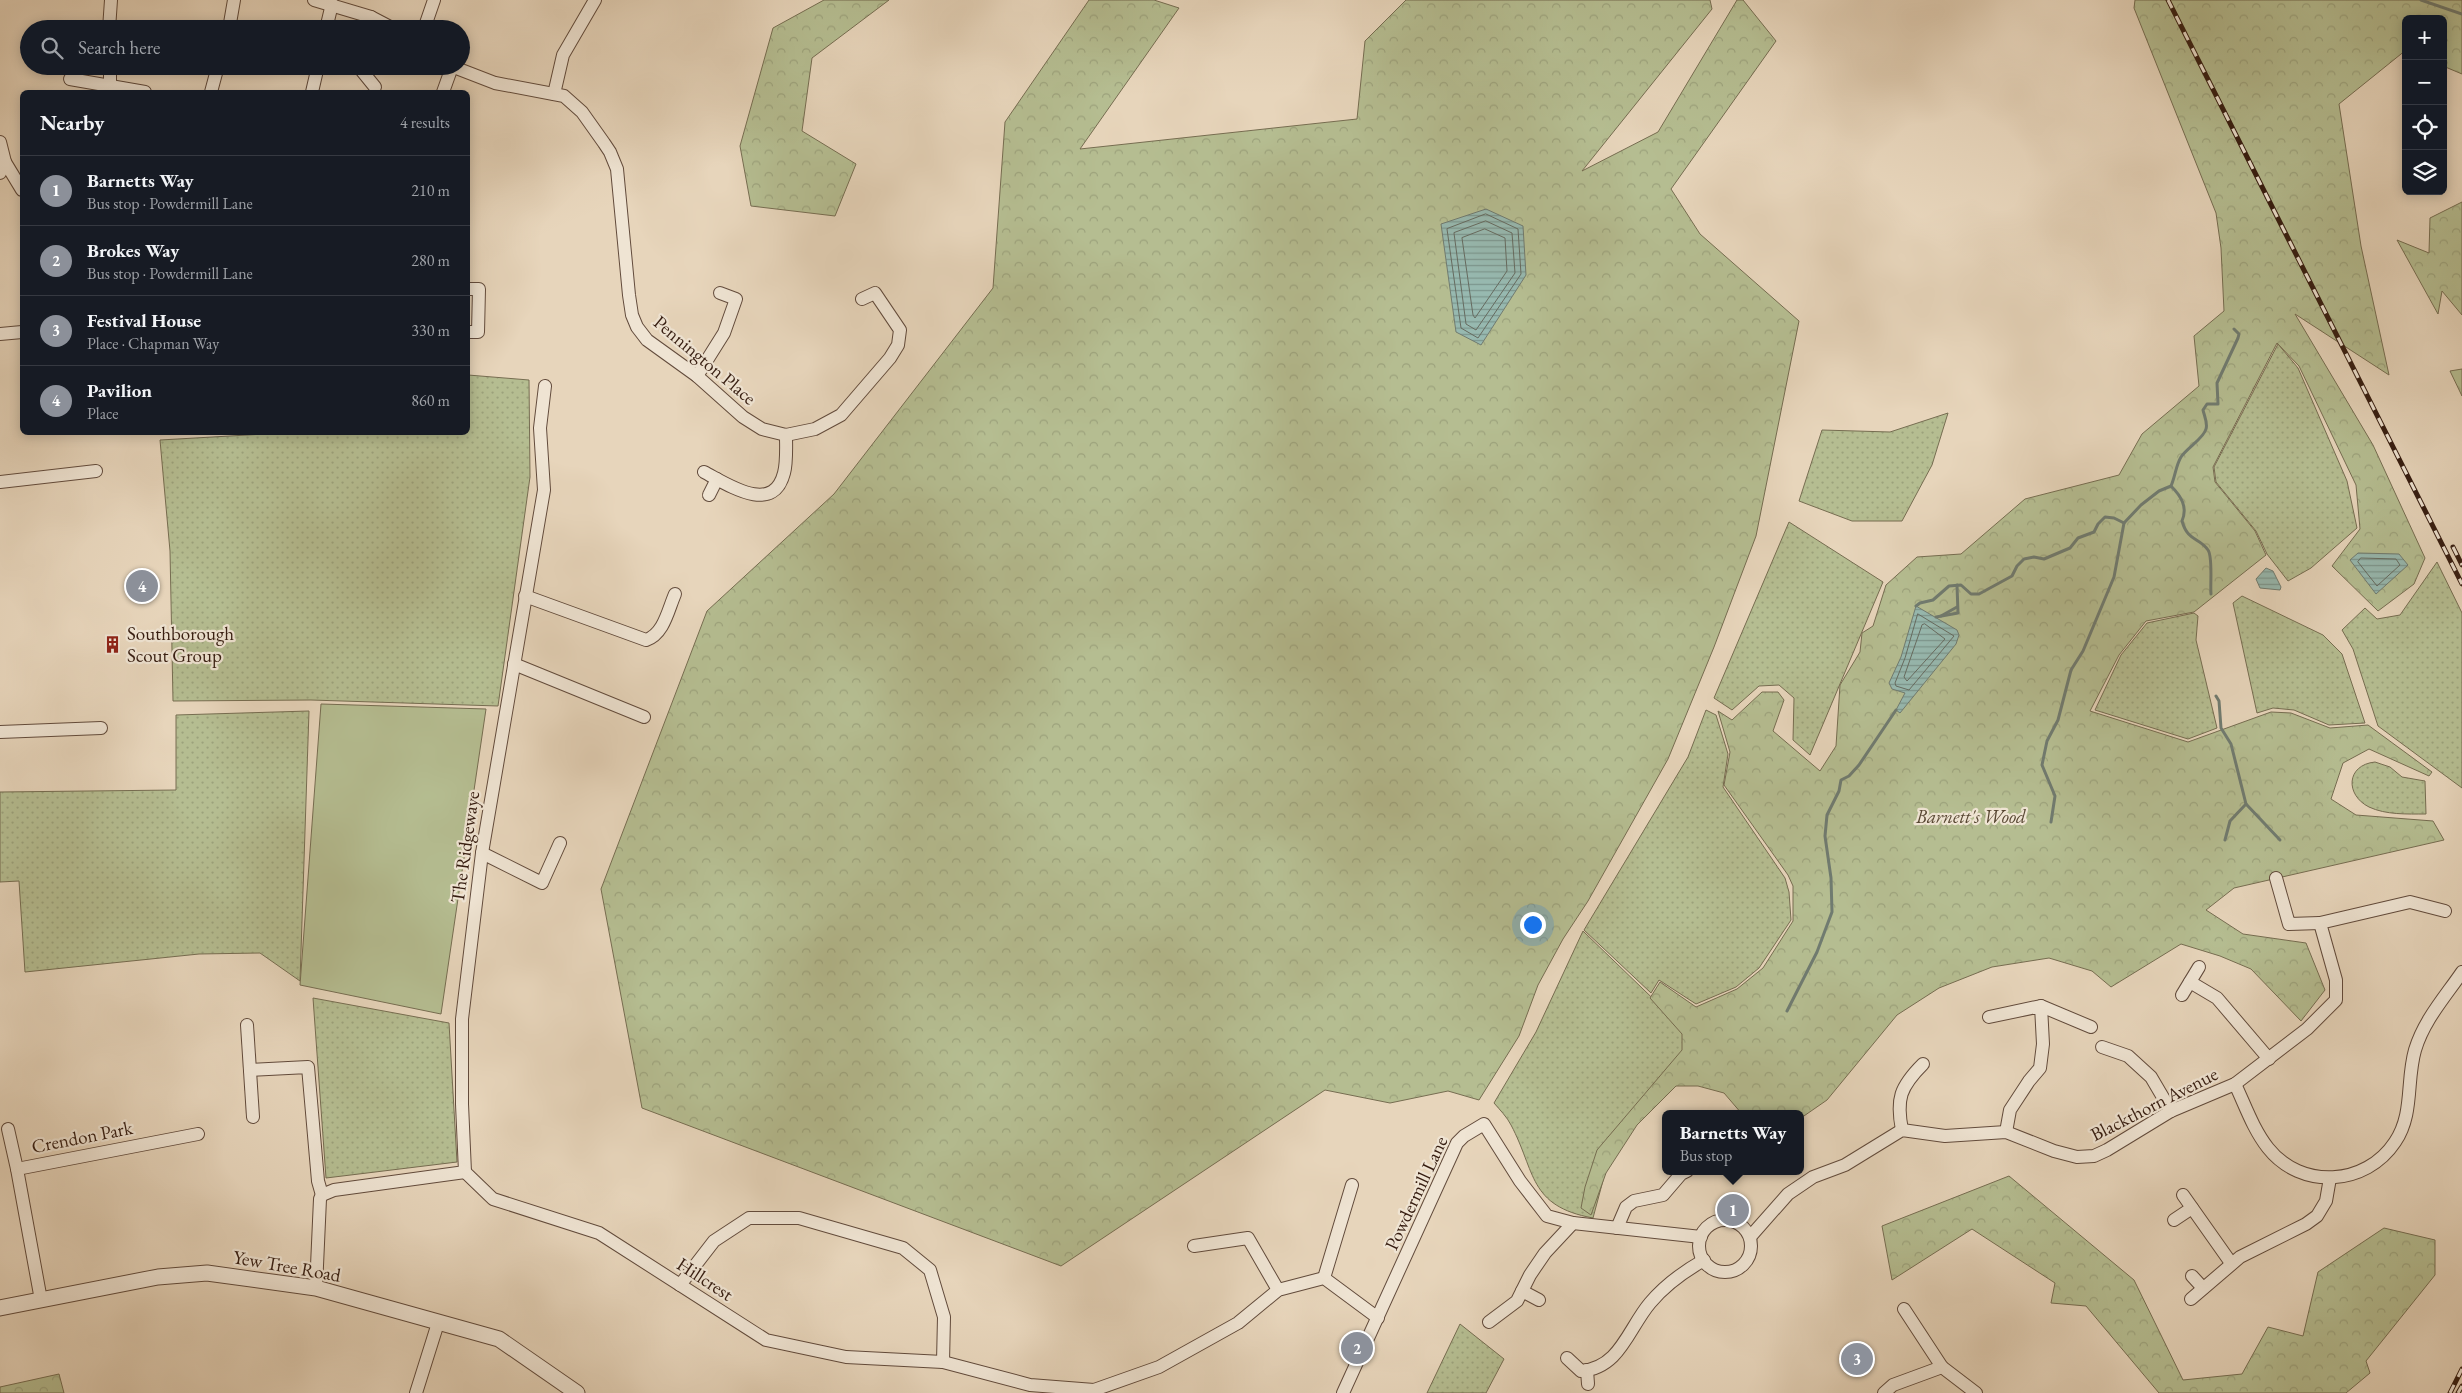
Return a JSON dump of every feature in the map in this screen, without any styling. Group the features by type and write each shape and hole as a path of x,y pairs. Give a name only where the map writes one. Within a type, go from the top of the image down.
{"street":[{"path":"110,20 111,0"},
{"path":"231,20 234,0"},
{"path":"314,0 332,4 362,20"},
{"path":"427,20 434,0"},
{"path":"554,94 563,55 595,0"},
{"path":"328,20 332,4"},
{"name":"Pennington Place","path":"470,74 495,83 564,96 582,112 610,152 616,169 632,314 637,327 647,340 697,376 762,429 786,435 815,429 841,415 866,389 898,345 900,330 875,293 862,299"},
{"path":"110,75 110,85"},
{"path":"212,90 216,75"},
{"path":"312,90 316,75"},
{"path":"365,75 375,87"},
{"path":"444,90 449,75"},
{"path":"70,79 110,85 126,90"},
{"path":"0,142 3,167 20,188"},
{"path":"470,289 479,289 478,332 470,332"},
{"path":"697,376 724,333 736,299 720,293"},
{"path":"0,334 20,332"},
{"name":"The Ridgewaye","path":"466,1172 462,1104 462,1019 482,853 544,490 540,428 545,386"},
{"path":"704,472 748,494 764,495 773,492 780,483 784,472 786,435"},
{"path":"0,482 96,471"},
{"path":"709,495 717,479"},
{"path":"525,596 646,640 655,637 660,631 675,594"},
{"path":"514,664 644,716"},
{"path":"0,732 101,728"},
{"path":"482,853 542,883 560,843"},
{"path":"2276,878 2289,924 2320,923 2410,902 2445,911"},
{"name":"Blackthorn Avenue","path":"1902,1130 1945,1136 2006,1132 2054,1151 2077,1156 2094,1156 2128,1138 2145,1125 2171,1111 2235,1084 2308,1029 2336,1000 2336,980 2320,923"},
{"path":"2182,995 2198,967"},
{"path":"2235,1084 2255,1128 2268,1148 2281,1161 2312,1177 2330,1178 2348,1175 2367,1168 2384,1157 2396,1142 2408,1112 2415,1051 2431,1015 2462,972"},
{"path":"2190,982 2217,998 2269,1059"},
{"path":"1989,1017 2041,1006 2091,1027"},
{"path":"2006,1132 2010,1110 2040,1068 2042,1044 2041,1006"},
{"path":"246,1026 253,1117"},
{"path":"2102,1047 2128,1056 2151,1078 2171,1111"},
{"path":"1750,1238 1788,1194 1812,1177 1844,1165 1902,1130 1899,1115 1902,1088 1922,1064"},
{"path":"250,1070 308,1067 318,1181 322,1194 320,1199 316,1288"},
{"name":"Powdermill Lane","path":"1343,1393 1457,1143 1464,1136 1484,1124 1520,1181 1547,1216 1573,1224 1701,1237"},
{"path":"8,1129 17,1169"},
{"name":"Crendon Park","path":"41,1300 17,1169 198,1134"},
{"path":"322,1194 334,1190 466,1172"},
{"name":"Hillcrest","path":"466,1172 492,1199 600,1233 766,1340 846,1357 943,1362 1030,1385 1094,1390 1159,1367 1238,1323 1278,1290"},
{"path":"1617,1228 1626,1207 1634,1201 1663,1195 1680,1175"},
{"path":"2191,1299 2232,1263 2306,1224 2317,1216 2326,1201 2330,1178"},
{"path":"1324,1278 1352,1185"},
{"path":"2183,1195 2232,1263"},
{"path":"2174,1220 2192,1208"},
{"path":"680,1285 714,1241 749,1218 798,1218 903,1248 930,1270 944,1317 943,1362"},
{"path":"1726,1220 1741,1225 1750,1238 1750,1254 1740,1267 1724,1272 1716,1270 1704,1260 1700,1252 1701,1237 1710,1224 1726,1220"},
{"path":"1489,1322 1517,1301 1545,1253 1573,1224"},
{"path":"1194,1246 1248,1238 1278,1290 1324,1278"},
{"path":"1567,1358 1581,1371 1602,1367 1621,1347 1648,1305 1660,1292 1687,1270 1704,1260"},
{"name":"Yew Tree Road","path":"0,1308 158,1276 207,1273 316,1288 499,1339 578,1393"},
{"path":"2192,1276 2203,1288"},
{"path":"1324,1278 1378,1318"},
{"path":"1522,1291 1539,1300"},
{"path":"1904,1309 1942,1367 1976,1393"},
{"path":"416,1393 438,1323"},
{"path":"1884,1393 1892,1386 1942,1367"},
{"path":"1587,1370 1588,1384"}],"green space":[{"path":"824,0 889,0 812,58 802,131 856,164 835,216 751,206 740,146 773,28"},
{"path":"1089,0 1154,0 1179,8 1080,149 1357,119 1365,41 1406,0 1710,0 1712,9 1582,171 1658,132 1737,0 1743,0 1776,41 1671,189 1700,234 1799,321 1756,536 1714,647 1668,759 1588,901 1563,939 1538,985 1519,1036 1479,1100 1448,1091 1390,1103 1325,1090 1061,1266 642,1108 601,889 707,611 834,494 993,288 1005,122"},
{"name":"Barnett's Wood","path":"2135,0 2462,0 2462,74 2447,68 2447,15 2402,15 2402,53 2339,104 2361,246 2389,375 2295,314 2373,445 2425,558 2414,584 2378,611 2332,566 2360,529 2356,485 2299,366 2277,343 2213,467 2215,482 2255,531 2266,555 2194,612 2146,621 2119,655 2090,711 2188,742 2271,712 2291,713 2330,728 2368,725 2432,772 2429,776 2369,749 2343,763 2331,799 2356,815 2433,821 2444,840 2234,888 2206,910 2243,934 2306,943 2325,990 2301,1021 2251,969 2220,956 2181,944 2111,987 2092,971 2049,958 1992,967 1939,988 1897,1015 1827,1100 1804,1116 1804,1110 1739,1110 1724,1093 1698,1086 1676,1086 1637,1125 1606,1173 1591,1215 1581,1208 1585,1187 1597,1150 1682,1050 1682,1034 1650,998 1660,982 1696,1007 1737,989 1763,968 1793,921 1793,886 1788,875 1724,785 1730,752 1718,711 1732,720 1762,692 1778,692 1784,700 1773,731 1820,771 1836,746 1840,685 1860,652 1862,633 1873,626 1886,585 1917,557 1961,554 2025,499 2119,475 2142,434 2199,386 2194,336 2224,311 2221,248 2216,213 2134,8"},
{"path":"2462,202 2462,315 2442,291 2438,314 2397,240 2429,253 2430,218"},
{"path":"2278,344 2298,368 2347,481 2357,528 2311,568 2288,581 2267,554 2256,531 2216,482 2214,467"},
{"path":"2462,369 2462,396 2450,371"},
{"path":"470,375 529,380 530,477 498,706 311,700 173,701 170,551 160,440 248,435 470,435"},
{"path":"1948,413 1932,465 1902,521 1852,521 1799,501 1822,430 1890,432"},
{"path":"1789,522 1883,582 1810,755 1793,740 1794,698 1779,685 1759,686 1732,710 1714,698"},
{"path":"2437,562 2462,613 2462,788 2378,726 2353,649 2342,630 2365,608 2377,619 2400,615"},
{"path":"2242,596 2323,635 2342,654 2365,723 2329,725 2294,710 2273,708 2257,713 2233,603"},
{"path":"2194,613 2198,616 2196,640 2217,728 2188,739 2095,710 2121,655 2147,623"},
{"path":"321,704 486,709 441,1014 300,985"},
{"path":"1706,710 1716,715 1728,754 1723,787 1785,878 1789,892 1791,920 1759,968 1736,987 1696,1004 1659,980 1651,993 1584,930 1688,757"},
{"path":"309,711 300,981 260,953 199,954 25,972 19,881 0,882 0,792 176,790 176,715"},
{"path":"2375,762 2390,767 2402,777 2425,781 2426,814 2397,814 2376,810 2361,802 2353,788 2354,774 2365,764"},
{"path":"1583,931 1703,1047 1613,1143 1593,1218 1556,1205 1545,1196 1537,1185 1511,1125 1494,1103 1536,1032"},
{"path":"313,998 449,1023 457,1162 326,1178"},
{"path":"2009,1176 2134,1280 2183,1380 2242,1374 2268,1327 2303,1336 2318,1272 2384,1228 2435,1240 2435,1275 2366,1361 2370,1373 2346,1393 2159,1393 2086,1306 2051,1303 2055,1283 1972,1229 1892,1280 1882,1226"},
{"path":"1460,1324 1504,1359 1486,1393 1427,1393"},
{"path":"59,1374 64,1393 0,1393 0,1387"}],"water":[{"path":"1486,209 1523,226 1526,275 1481,345 1456,332 1441,224"},
{"path":"2358,553 2399,554 2408,565 2376,594 2350,560"},
{"path":"2266,568 2273,571 2281,587 2280,590 2260,588 2256,579"},
{"path":"1916,606 1957,630 1959,635 1956,644 1900,713 1896,710 1905,693 1892,689 1889,683 1901,657"}],"waterway":[{"path":"2421,0 2462,14"},
{"path":"2051,822 2055,796 2042,765 2047,741 2058,720 2071,670 2083,651 2114,577 2124,523 2141,505 2159,491 2171,486 2181,457 2205,432 2207,424 2203,410 2207,404 2218,404 2217,383 2239,334 2234,329"},
{"path":"2171,486 2183,502 2184,516 2182,521 2184,528 2190,536 2205,546 2210,553 2211,594"},
{"path":"1916,606 1933,600 1949,586 1961,585 1971,594 1979,594 2012,576 2017,566 2024,559 2034,557 2044,559 2070,548 2078,538 2094,532 2098,524 2105,517 2114,518 2124,523"},
{"path":"1936,617 1958,613 1957,585"},
{"path":"1941,616 1957,607"},
{"path":"2216,696 2219,701 2221,728 2231,744 2246,804 2230,821 2225,840"},
{"path":"1787,1011 1817,952 1832,912 1831,878 1825,836 1827,815 1839,791 1841,780 1849,776 1859,765 1896,710"},
{"path":"2246,804 2280,840"}],"railway":[{"path":"2168,0 2462,584"},
{"path":"2453,547 2462,565"},
{"path":"2450,1393 2462,1369"},
{"path":"2458,1393 2462,1386"}],"place":[{"name":"Pavilion","path":"142,586"},
{"name":"Southborough Scout Group","path":"113,644"},
{"name":"Barnetts Way","path":"1733,1210"},
{"name":"Brokes Way","path":"1357,1348"},
{"name":"Festival House","path":"1857,1359"}]}
